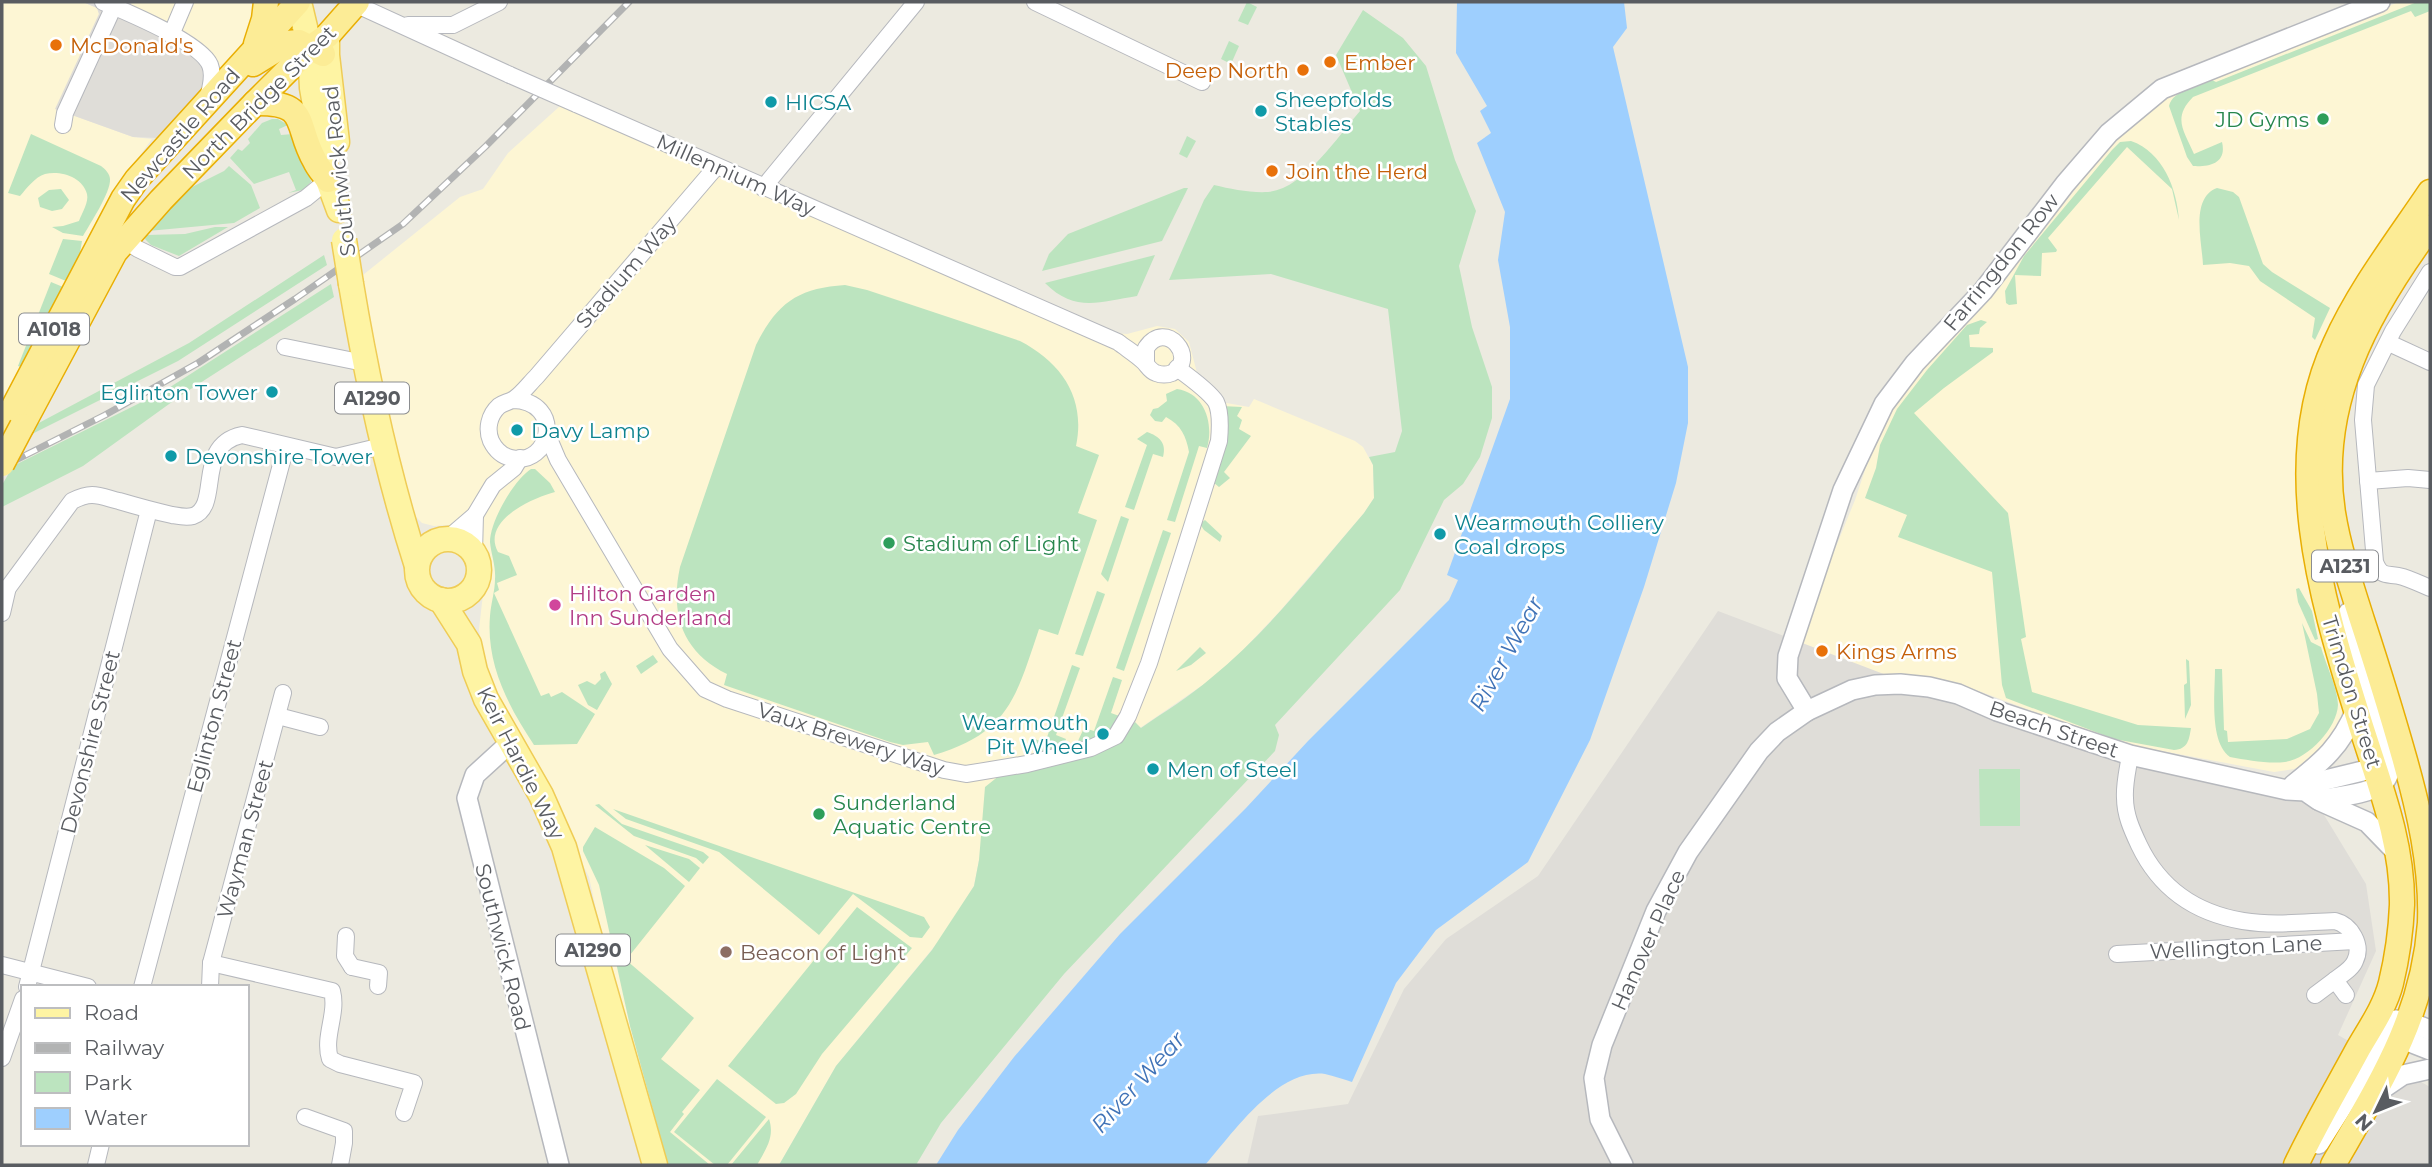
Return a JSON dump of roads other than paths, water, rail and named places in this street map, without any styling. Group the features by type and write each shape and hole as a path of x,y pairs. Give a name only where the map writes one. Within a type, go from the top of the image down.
{"highway":[{"name":"A1018","path":"255,48 266,2"},
{"name":"Newcastle Road","path":"115,235 123,198 137,179 299,2"},
{"path":"299,2 322,2"},
{"name":"North Bridge Street","path":"115,235 161,200 255,103 321,47 356,3"},
{"path":"231,77 287,43 299,42 321,47"},
{"path":"255,103 272,103 294,111 299,117 314,161 328,180"},
{"name":"Trimdon Street","path":"2402,1026 2391,984 2402,906 2398,854 2381,774 2356,710 2322,587 2309,488 2312,427 2325,371 2343,327 2371,279 2430,192"},
{"name":"Trimdon Street","path":"2430,227 2378,303 2355,351 2341,390 2332,436 2330,472 2333,512 2346,571 2392,713 2423,825 2430,921"},
{"name":"A1018","path":"2,464 12,428 115,252 115,235"},
{"name":"A1231","path":"2333,1165 2374,1094 2424,972 2430,921"},
{"name":"A1231","path":"2296,1165 2314,1127 2402,1026"}],"main road":[{"name":"A1290","path":"299,2 321,47"},
{"name":"Southwick Road","path":"321,47 312,88 328,180"},
{"name":"Southwick Road","path":"321,47 341,184 339,210 351,284 382,446 399,511"},
{"name":"A1290","path":"328,180 339,210"},
{"name":"A1290","path":"399,511 417,566"},
{"path":"399,511 422,529 444,539 462,542 474,552 479,568 475,586 461,599 441,600 426,592 421,584 417,566 425,549 444,539"},
{"name":"A1290","path":"468,644 475,586"},
{"name":"A1290","path":"441,600 468,644"},
{"name":"Keir Hardie Way","path":"468,644 486,699 541,795 564,847 654,1165"},
{"path":"2303,1165 2365,1069 2402,1026"}],"street":[{"path":"171,35 185,2"},
{"path":"398,24 453,25 499,2"},
{"path":"763,188 916,2"},
{"path":"1035,2 1202,82"},
{"name":"Farringdon Row","path":"1807,712 1787,678 1788,656 1843,489 1884,404 1915,363 1983,291 2064,184 2109,133 2162,89 2380,2"},
{"name":"Millennium Way","path":"356,3 763,188 1118,342 1146,363"},
{"path":"64,125 65,113 108,4 200,51 210,66 212,83 207,104"},
{"name":"Stadium Way","path":"493,485 496,460 494,446 489,438 490,420 499,407 513,400 537,376 716,167"},
{"path":"115,235 150,255 180,267 306,198 328,180"},
{"path":"2430,272 2380,355 2366,384 2363,403 2375,562 2382,573 2399,575 2430,588"},
{"path":"1165,337 1175,342 1181,352 1182,358 1177,368 1168,374 1152,371 1146,363 1145,353 1153,340 1165,337"},
{"name":"Millennium Way","path":"1118,342 1149,344"},
{"path":"2389,343 2430,362"},
{"path":"285,347 365,363"},
{"name":"Vaux Brewery Way","path":"547,434 558,460 670,649 705,689 727,699 944,770 966,774 1027,764 1091,748 1116,736 1128,716 1149,663 1219,441 1216,402 1177,368"},
{"path":"537,376 539,408"},
{"path":"513,400 531,403 539,408 544,416 547,434 538,450 558,460"},
{"path":"2,612 5,591 72,501 81,496 94,495 149,510 183,517 192,516 200,512 205,504 216,454 220,445 231,437 242,435 336,457 382,446"},
{"name":"Eglinton Street","path":"143,985 286,446"},
{"path":"494,446 501,453 520,458"},
{"name":"Stadium Way","path":"444,539 475,515 493,485 514,468 520,458 538,450"},
{"path":"2368,481 2408,478 2430,480"},
{"name":"Devonshire Street","path":"30,980 149,510"},
{"name":"Stadium Way","path":"474,552 475,515"},
{"path":"2346,571 2343,596 2389,752 2381,774 2403,778 2414,790"},
{"name":"Beach Street","path":"1807,712 1852,690 1875,685 1929,687 1958,694 1997,711 2130,755 2303,794 2345,796 2381,774"},
{"name":"Wayman Street","path":"210,985 211,963 283,693"},
{"path":"2356,710 2348,730 2303,794 2367,822 2398,854"},
{"name":"Hanover Place","path":"1623,1165 1600,1119 1594,1078 1602,1045 1651,923 1688,852 1759,751 1777,732 1807,712"},
{"path":"278,716 320,727"},
{"name":"Southwick Road","path":"510,743 475,775 467,798 559,1165"},
{"path":"2130,755 2125,799 2127,815 2148,865 2184,900 2203,909 2241,920 2263,923 2335,921 2343,923 2353,932 2356,960 2315,995"},
{"path":"346,936 345,956 352,967 379,973 378,986"},
{"name":"Wellington Lane","path":"2117,954 2356,941"},
{"path":"211,963 332,991"},
{"path":"2,965 30,980 71,985"},
{"path":"332,991 352,967"},
{"path":"2335,980 2346,995"},
{"path":"332,991 334,1001 326,1046 330,1059 414,1083 404,1113"},
{"path":"2,1058 21,1005"},
{"path":"2402,1026 2430,1051"},
{"path":"2374,1094 2403,1075 2430,1069"},
{"path":"305,1117 344,1131 340,1165"},
{"path":"96,1165 101,1146"}],"water":[{"name":"River Wear","path":"1457,2 1624,2 1627,28 1613,47 1688,367 1688,423 1676,483 1644,587 1590,740 1528,862 1436,930 1396,983 1352,1082 1325,1074 1307,1075 1290,1081 1258,1105 1205,1165 936,1165 958,1130 1014,1057 1120,934 1449,600 1458,580 1447,575 1510,399 1510,327 1498,260 1505,212 1477,143 1491,133 1480,111 1487,106 1456,53"}],"railway":[{"path":"2,467 105,415 198,363 403,224 486,146 629,2"}],"place":[{"name":"McDonald's","path":"56,45"},
{"name":"Ember","path":"1330,62"},
{"name":"Deep North","path":"1303,70"},
{"name":"HICSA","path":"771,102"},
{"name":"Sheepfolds Stables","path":"1261,111"},
{"name":"JD Gyms","path":"2323,119"},
{"name":"Join the Herd","path":"1272,171"},
{"name":"Eglinton Tower","path":"272,392"},
{"name":"Davy Lamp","path":"517,430"},
{"name":"Devonshire Tower","path":"171,456"},
{"name":"Wearmouth Colliery Coal drops","path":"1440,534"},
{"name":"Stadium of Light","path":"889,543"},
{"name":"Hilton Garden Inn Sunderland","path":"555,605"},
{"name":"Kings Arms","path":"1822,651"},
{"name":"Wearmouth Pit Wheel","path":"1103,734"},
{"name":"Men of Steel","path":"1153,769"},
{"name":"Sunderland Aquatic Centre","path":"819,814"},
{"name":"Beacon of Light","path":"726,952"}]}
